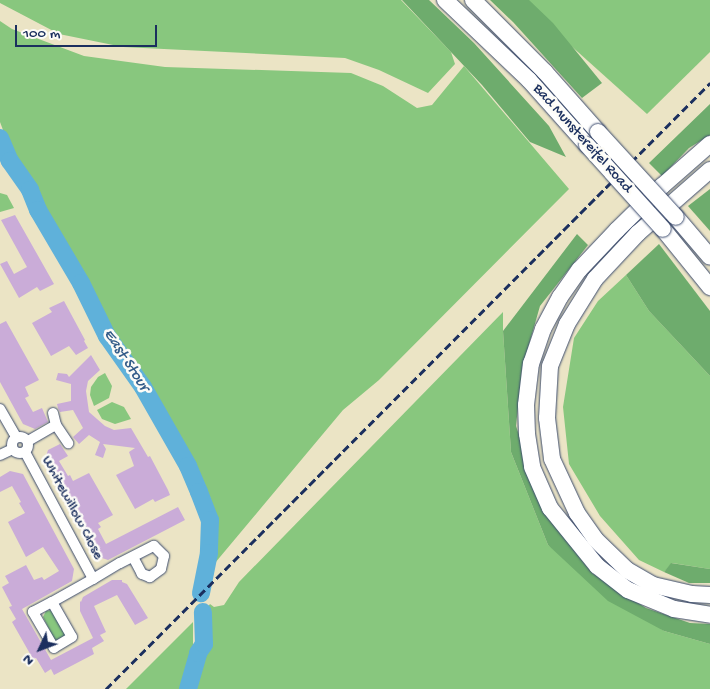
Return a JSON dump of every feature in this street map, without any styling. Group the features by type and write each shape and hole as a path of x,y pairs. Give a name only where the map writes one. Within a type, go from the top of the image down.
{"main road":[{"name":"Bad Munstereifel Road","path":"444,0 529,80 663,229 710,287"},
{"name":"Bad Munstereifel Road","path":"473,0 545,72 710,257"},
{"path":"710,144 662,186 579,270 560,297 542,329 532,363 526,405 527,434 532,467 550,508 591,560 628,590 674,609 710,615"},
{"path":"710,170 638,233 595,279 566,324 550,366 547,418 552,459 577,513 596,539 627,570 653,585 692,594 710,595"}],"street":[{"path":"0,409 16,437"},
{"path":"53,413 56,425 68,443"},
{"path":"28,441 56,425"},
{"path":"13,449 12,441 16,437 21,436 28,441"},
{"path":"13,449 17,452 24,452 29,446 28,441"},
{"path":"0,455 13,449"},
{"name":"Whitewillow Close","path":"24,452 92,579"},
{"name":"Whitewillow Close","path":"52,602 133,557"}],"green space":[{"path":"0,0 401,0 451,52 455,64 428,93 379,70 345,58 123,47 59,34 0,3"},
{"path":"402,0 429,0 474,43 549,126 566,157 530,142 482,85"},
{"path":"490,0 529,0 553,23 602,83 582,98 513,22"},
{"path":"520,0 710,0 710,52 647,114"},
{"path":"0,21 12,29 84,56 165,67 351,73 383,86 417,108 432,105 464,66 569,189 379,380 343,410 215,563 211,499 126,351 110,331 85,278 15,157 3,130 0,122"},
{"path":"710,104 710,135 689,148 662,176 649,163"},
{"path":"710,189 710,231 688,206"},
{"path":"0,193 7,195 14,208 0,212"},
{"path":"577,234 588,245 540,306 522,369 516,426 546,515 592,573 646,608 690,623 710,624 710,644 664,631 608,601 548,545 511,452 503,331"},
{"path":"659,244 710,311 710,376 649,311 626,275"},
{"path":"626,275 649,311 710,376 710,569 672,563 664,572 639,560 600,516 569,464 563,407 574,338 598,301"},
{"path":"503,312 511,452 548,545 664,631 710,644 710,689 192,689 201,658 207,647 207,608 210,604 214,607 224,605 239,582"},
{"path":"105,373 112,386 109,398 94,406 90,395 91,387 98,377"},
{"path":"112,402 124,407 131,419 115,424 102,419 97,410"},
{"path":"671,563 710,569 710,583 689,583 664,572"},
{"path":"53,610 66,635 57,640 54,639 43,617 46,611"},
{"path":"193,622 193,645 181,689 126,689"}],"building":[{"path":"15,215 54,284 40,291 37,287 19,298 0,264 7,261 14,274 27,267 1,220"},
{"path":"64,301 88,348 76,355 69,346 51,356 32,323 52,312 49,308"},
{"path":"6,321 39,380 25,387 29,396 25,398 33,412 42,408 48,422 35,429 23,424 0,382 0,324"},
{"path":"91,355 100,370 88,381 86,391 89,412 105,426 114,430 131,428 148,457 150,456 170,495 155,502 153,499 135,509 116,475 134,466 129,452 135,448 103,444 106,449 103,458 95,455 100,442 89,435 79,444 73,437 83,428 73,410 60,412 57,404 71,401 71,384 56,380 58,373 67,374 69,377"},
{"path":"60,444 68,456 59,461 68,476 70,475 73,481 89,473 113,515 98,523 101,527 98,529 106,544 178,507 185,520 108,560 96,556 44,462 48,450"},
{"path":"10,471 23,474 74,569 72,581 22,609 51,660 93,638 80,611 80,601 83,597 112,580 122,580 122,582 127,584 148,618 135,625 117,595 94,606 106,632 100,635 104,641 92,648 94,654 54,675 51,669 45,673 36,658 33,659 12,622 16,619 9,607 12,606 2,587 9,583 5,576 26,565 34,580 42,577 44,580 59,571 43,547 26,557 8,522 25,513 12,486 0,492 0,477"}],"waterway":[{"name":"East Stour","path":"0,138 10,161 30,190 38,210 81,283 107,336 143,387 188,466 210,520 209,553 201,593"},
{"name":"East Stour","path":"188,689 198,653 204,644 203,612"}],"railway":[{"path":"106,689 710,83"}]}
